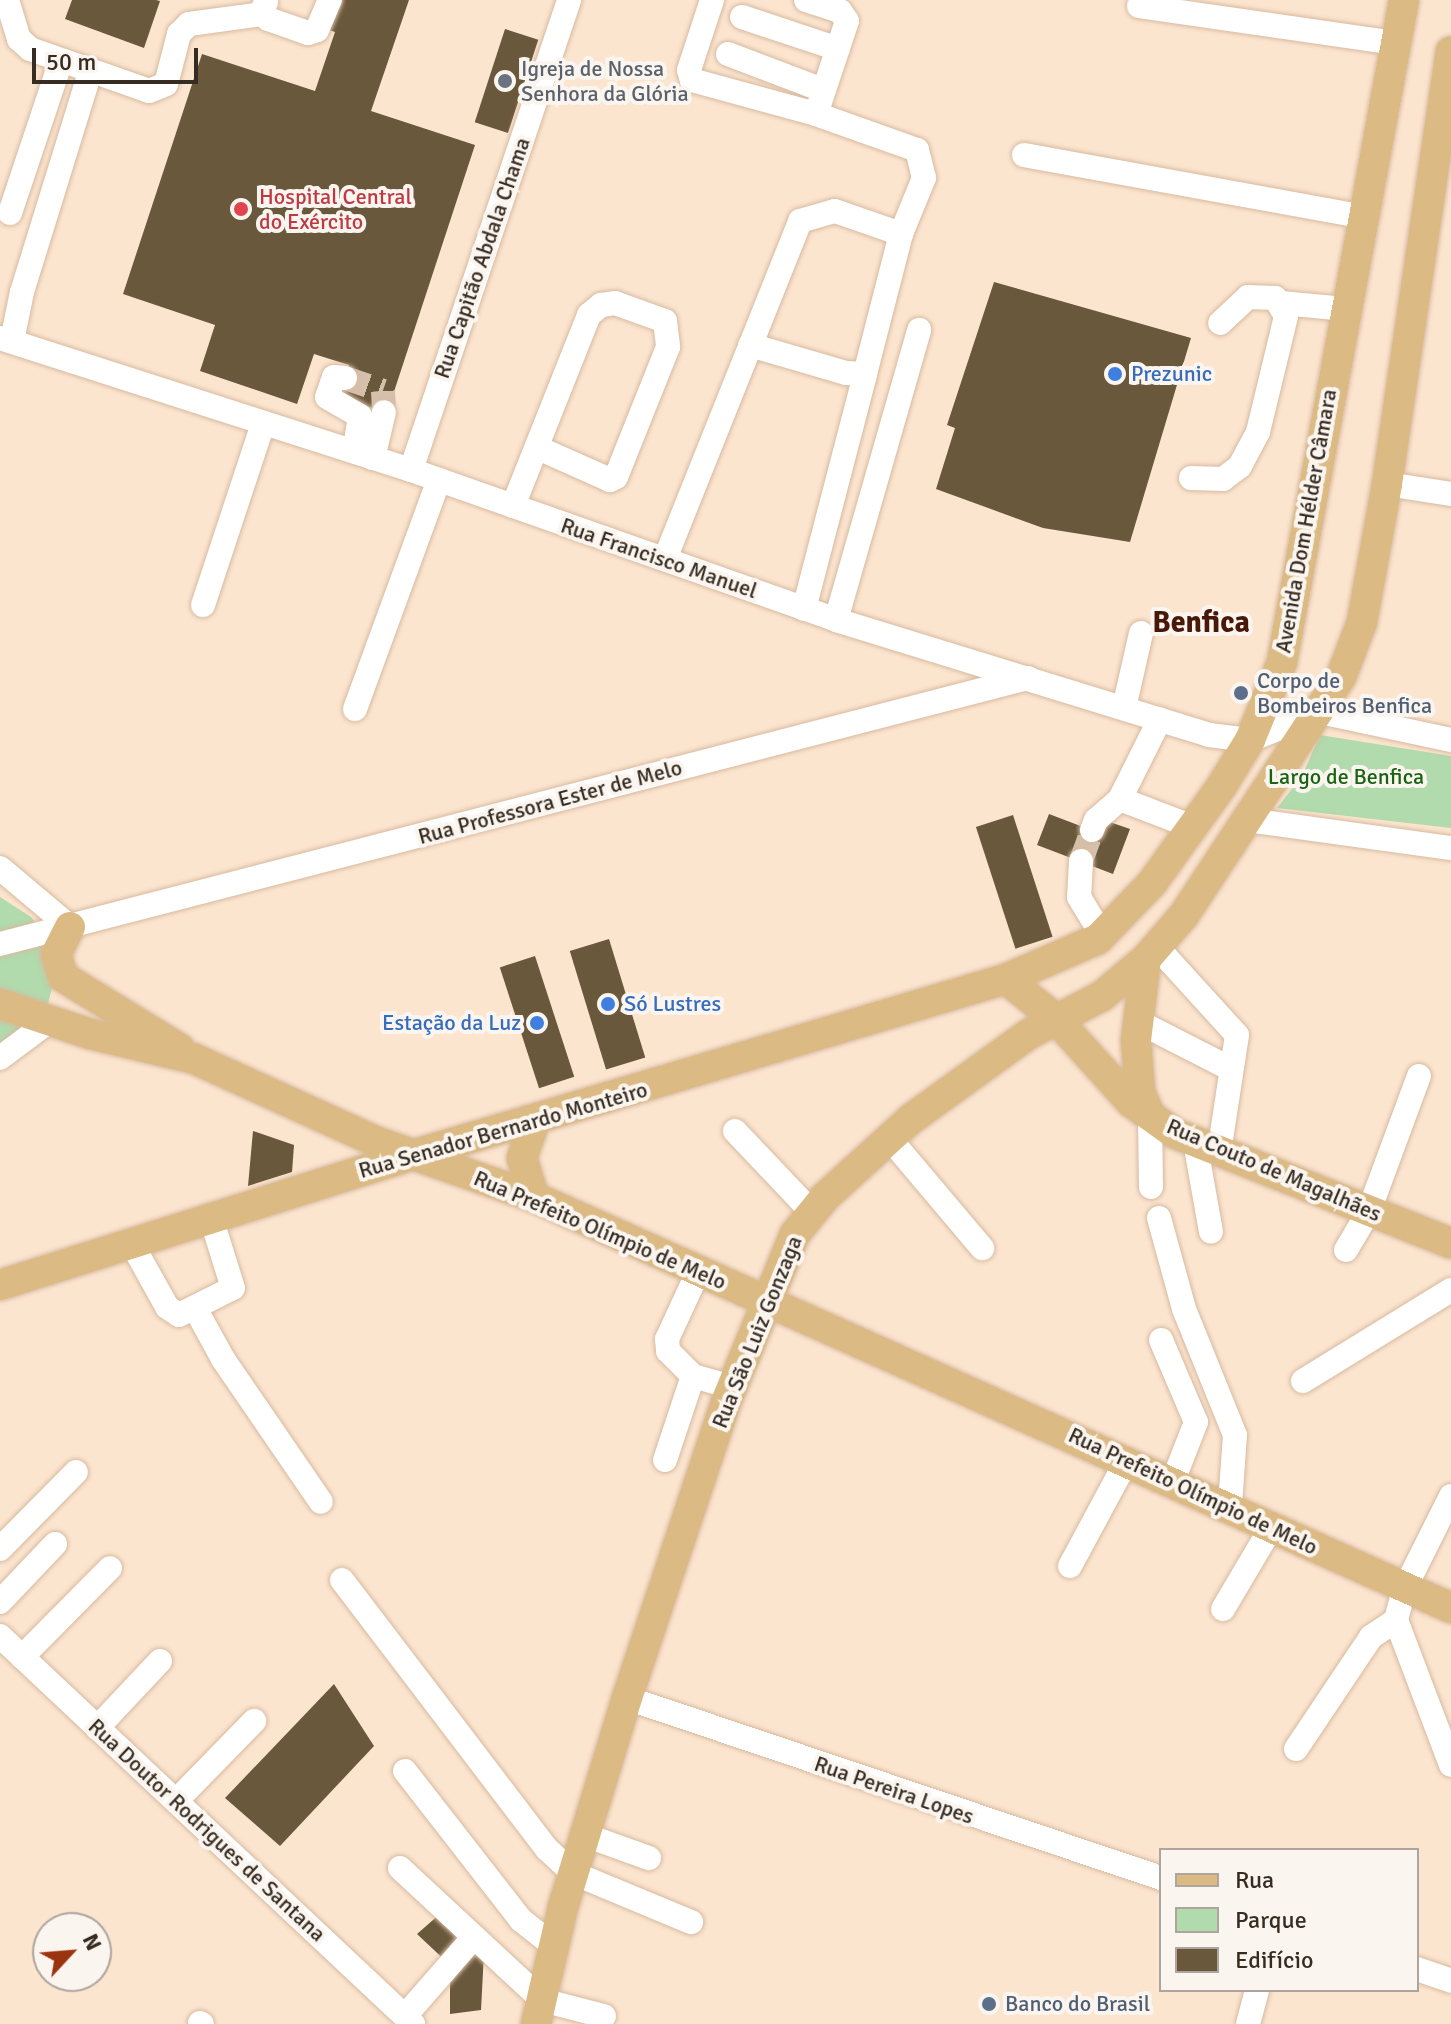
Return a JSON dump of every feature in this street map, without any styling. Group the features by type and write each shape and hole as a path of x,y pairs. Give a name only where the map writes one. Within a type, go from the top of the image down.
{"main road":[{"name":"Avenida Dom Hélder Câmara","path":"1006,979 1081,950 1102,935 1152,883 1250,740 1282,662 1404,0"},
{"path":"1248,820 1341,677 1362,622 1387,484 1451,52"},
{"name":"Rua São Luiz Gonzaga","path":"539,2012 573,1873 627,1698 732,1387 795,1234 812,1212 890,1139 1004,1050 1102,996 1151,953 1248,820"},
{"path":"70,927 56,954 63,977 195,1059"},
{"path":"1150,1116 1137,1071 1137,1021 1151,953"},
{"name":"Rua Couto de Magalhães","path":"1006,979 1056,1019 1150,1116 1207,1147 1369,1211 1450,1239"},
{"name":"Rua Senador Bernardo Monteiro","path":"0,1285 416,1154 1006,979"},
{"name":"Rua Prefeito Olímpio de Melo","path":"0,1004 195,1059 377,1142 534,1197 1230,1505 1404,1590 1451,1608"},
{"path":"534,1197 522,1158 535,1121"}],"street":[{"path":"7,0 19,39 61,61 139,90 166,84 179,34 189,24 265,7 308,33 317,30 330,0"},
{"name":"Rua Capitão Abdala Chama","path":"411,470 569,0"},
{"path":"712,0 689,70 692,80 816,114 917,150 924,178 901,234 804,609"},
{"path":"806,0 845,16 838,49 816,114"},
{"path":"1139,6 1396,43"},
{"path":"742,17 838,49"},
{"path":"728,54 823,90"},
{"path":"43,224 5,212 61,61"},
{"path":"6,339 90,72"},
{"path":"1024,155 1364,217"},
{"path":"665,559 800,221 835,211 901,234"},
{"path":"1220,323 1248,297 1345,309"},
{"path":"513,506 589,315 601,305 615,303 665,321 668,347 616,477 610,480 538,448"},
{"path":"1191,478 1223,479 1240,466 1258,432 1286,316 1282,303"},
{"path":"836,620 919,330"},
{"name":"Rua Francisco Manuel","path":"6,339 411,470 836,620 1209,735 1250,740 1320,712"},
{"path":"750,345 846,373 865,374"},
{"path":"345,378 334,377 327,397 360,416 364,455"},
{"path":"364,455 384,412"},
{"path":"203,605 263,424"},
{"path":"355,709 439,480"},
{"path":"1387,484 1451,494"},
{"path":"1124,708 1141,633"},
{"name":"Rua Professora Ester de Melo","path":"0,944 1030,678"},
{"path":"1320,712 1451,740"},
{"path":"1092,830 1096,820 1120,799 1160,719"},
{"path":"1120,799 1193,827"},
{"path":"1248,820 1451,848"},
{"path":"1081,861 1079,897 1102,935"},
{"path":"0,868 70,927"},
{"path":"1151,953 1237,1035 1231,1069 1207,1147 1211,1232"},
{"path":"0,1058 51,1020"},
{"path":"1137,1021 1231,1069"},
{"path":"1346,1250 1369,1211 1419,1076"},
{"path":"1150,1116 1151,1187"},
{"path":"735,1131 812,1212"},
{"path":"890,1139 982,1248"},
{"path":"132,1244 174,1314 195,1308 233,1288 211,1218"},
{"path":"1159,1218 1184,1309 1235,1435 1230,1505"},
{"path":"698,1272 667,1339 677,1363 693,1376 732,1387"},
{"path":"1303,1381 1451,1290"},
{"path":"195,1308 223,1359 321,1502"},
{"path":"1161,1340 1196,1422 1173,1481"},
{"path":"665,1460 693,1376"},
{"path":"1070,1566 1127,1460"},
{"path":"0,1549 76,1472"},
{"path":"1451,1496 1445,1523 1404,1590 1396,1620 1451,1765"},
{"path":"1223,1609 1272,1526"},
{"path":"0,1602 55,1544"},
{"path":"12,1647 100,1570"},
{"path":"342,1580 547,1849 573,1873 691,1922"},
{"path":"1296,1749 1371,1637 1396,1620"},
{"name":"Rua Doutor Rodrigues de Santana","path":"12,1647 409,2020"},
{"path":"97,1728 160,1661"},
{"name":"Rua Pereira Lopes","path":"627,1698 1159,1877"},
{"path":"176,1801 254,1721"},
{"path":"405,1771 521,1920 554,1946"},
{"path":"585,1835 649,1858"},
{"path":"400,1868 474,1937 539,2012 604,2016"},
{"path":"409,2020 474,1937"},
{"path":"1419,1970 1451,1981"},
{"path":"1248,2024 1256,1992"}],"green space":[{"name":"Largo de Benfica","path":"1320,735 1451,756 1451,828 1277,808 1302,776"},
{"path":"0,897 31,917 42,931 54,981 46,1011 0,1053"}],"building":[{"path":"72,0 160,1 144,48 65,19"},
{"path":"340,0 409,0 371,111 475,145 387,413 339,397 349,365 314,354 297,404 200,371 215,325 123,294 202,54 315,91 335,32 329,30"},
{"name":"Igreja de Nossa Senhora da Glória","path":"505,29 538,40 508,133 475,122"},
{"path":"994,282 1191,338 1130,542 1043,528 936,489 955,428 947,425"},
{"path":"1049,814 1099,833 1104,820 1130,829 1113,874 1037,845"},
{"path":"1013,815 1053,937 1015,949 976,827"},
{"name":"Só Lustres","path":"609,939 645,1058 606,1070 570,951"},
{"name":"Estação da Luz","path":"535,956 574,1077 539,1088 500,967"},
{"path":"253,1131 294,1145 292,1172 248,1186"},
{"path":"334,1684 374,1746 280,1846 225,1798"},
{"path":"441,1913 484,1953 481,2010 450,2014 450,1965 417,1934"}],"tunnel":[{"path":"345,378 383,391 384,412"},
{"path":"1081,861 1092,830"}],"place":[{"name":"Igreja de Nossa Senhora da Glória","path":"505,81"},
{"name":"Hospital Central do Exército","path":"241,209"},
{"name":"Prezunic","path":"1115,374"},
{"name":"Corpo de Bombeiros Benfica","path":"1241,693"},
{"name":"Só Lustres","path":"608,1004"},
{"name":"Estação da Luz","path":"537,1023"},
{"name":"Banco do Brasil","path":"989,2004"}],"district":[{"name":"Benfica","path":"1201,623"}]}
